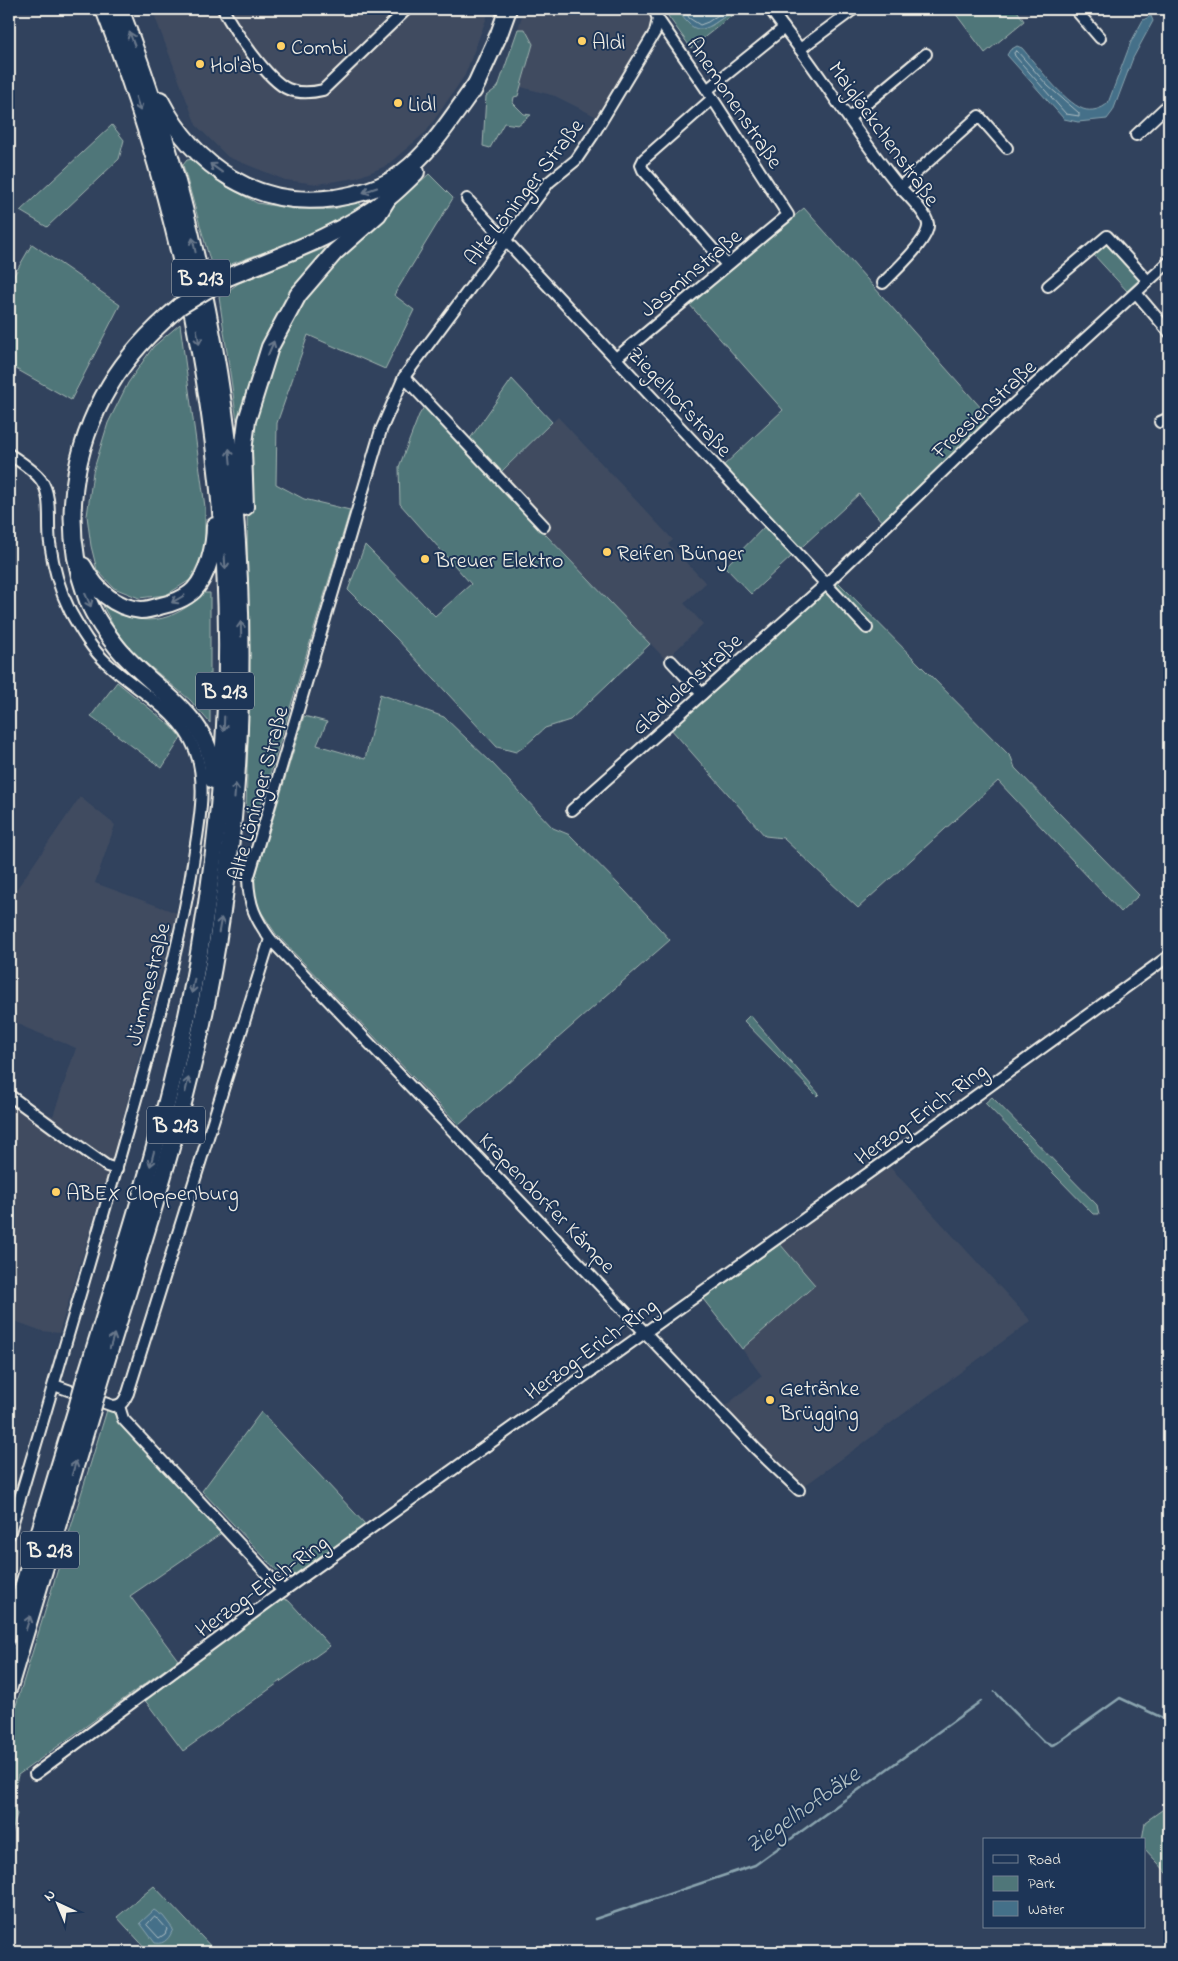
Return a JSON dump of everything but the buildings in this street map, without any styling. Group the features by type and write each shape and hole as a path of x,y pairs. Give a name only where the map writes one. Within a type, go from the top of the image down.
{"highway":[{"name":"B 213","path":"9,1687 165,1112 188,1012 207,904 218,818 224,731 227,648 225,568 218,478 206,382 194,312 177,238 152,145 126,66 104,9"},
{"name":"B 213","path":"91,1386 157,1194 186,1090 207,1000 221,918 233,825 239,742 242,645 239,557 229,446 209,314 192,235 172,160 140,60 120,9"},
{"path":"477,83 508,9"},
{"name":"B 213","path":"140,60 167,112 188,144 215,168 248,188 283,198 317,200 350,196 374,189 402,173 438,137 477,83"},
{"name":"B 213","path":"207,904 202,894 212,817 213,775 209,750 196,723 175,700 118,648 99,621 86,596 76,553 72,516 73,490 80,458 92,419 110,385 130,356 153,329 180,306 228,277 322,238 349,224 388,198 418,171 442,144 462,113 477,83"},
{"path":"239,557 246,544 243,451 247,420 270,347 298,295 335,252 378,214 388,198"},
{"path":"76,553 88,576 104,596 122,606 142,610 171,604 194,590 210,561 215,528 212,491 218,478"},
{"name":"B 213","path":"9,1634 84,1410"}],"street":[{"path":"223,9 247,47 279,83 295,91 311,93 322,90 407,9"},
{"name":"Anemonenstraße","path":"654,9 658,19 710,94 788,215"},
{"name":"Maiglöckchenstraße","path":"770,9 900,187 924,215 928,223 927,231 917,247 883,283"},
{"path":"800,49 854,9"},
{"path":"1076,9 1100,38"},
{"name":"Alte Löninger Straße","path":"270,939 252,911 248,896 248,879 381,430 404,377 549,182 576,160 589,141 655,32 658,19"},
{"path":"727,265 643,170 642,165 644,159 710,94 784,28"},
{"path":"849,118 926,54"},
{"path":"1136,135 1169,104"},
{"path":"900,187 979,116 1008,148"},
{"name":"Ziegelhofstraße","path":"467,200 867,628"},
{"name":"Jasminstraße","path":"616,358 788,215"},
{"path":"1048,286 1107,236 1148,281"},
{"name":"Freesienstraße","path":"826,584 997,420 1169,262"},
{"path":"1136,293 1169,332"},
{"path":"404,377 544,526"},
{"name":"Jümmestraße","path":"9,454 41,480 47,494 50,542 56,571 65,601 80,630 106,662 178,723 195,749 200,771 200,816 184,911 169,981 117,1169 9,1534"},
{"name":"Gladiolenstraße","path":"572,810 826,584"},
{"path":"671,661 702,694"},
{"path":"54,1385 113,1406 118,1406 124,1402 270,939"},
{"name":"Krapendorfer Kämpe","path":"270,939 756,1449 799,1490"},
{"name":"Herzog-Erich-Ring","path":"35,1774 283,1591 1169,956"},
{"path":"9,1095 86,1152 107,1166 117,1169"},
{"path":"118,1406 125,1421 283,1591"}],"shaded area":[{"path":"152,9 490,9 465,75 426,132 386,166 356,178 317,184 285,180 228,157 196,125"},
{"path":"524,9 647,9 653,23 643,44 599,118 555,96 521,87 533,44 525,29 518,29"},
{"name":"Reifen Bünger","path":"558,417 673,540 668,544 706,583 684,603 703,624 666,660 494,480"},
{"path":"80,797 115,825 95,883 177,913 112,1159 59,1333 42,1331 9,1319 9,1098 38,1119 42,1111 53,1116 76,1048 26,1028 9,1018 9,900"},
{"path":"890,1167 1031,1321 803,1487 724,1407 762,1376 742,1349 815,1285 780,1244"}],"green space":[{"path":"663,9 681,9 679,13 711,26 734,9 740,9 691,48"},
{"path":"952,9 1016,9 1024,21 985,53"},
{"path":"518,29 525,29 533,44 518,96 514,97 513,103 524,114 531,115 518,125 504,123 490,148 483,146 486,96 498,87"},
{"path":"112,125 124,140 119,159 47,227 20,211"},
{"path":"194,159 222,184 257,203 294,209 334,209 359,201 361,206 308,235 213,271 183,165 187,160"},
{"path":"429,174 453,198 394,295 414,310 385,369 308,335 277,423 276,484 304,499 350,510 258,814 246,812 248,739 247,454 251,426 274,351 301,300 372,225"},
{"path":"804,208 990,418 882,522 859,494 751,594 725,567 771,520 722,467 783,410 689,304"},
{"path":"1108,240 1142,277 1127,291 1093,254"},
{"path":"32,244 120,305 71,400 9,365 9,284"},
{"path":"330,246 289,306 264,348 254,370 242,417 237,421 219,297 239,283"},
{"path":"180,324 205,507 205,549 190,580 166,595 139,598 114,588 97,570 91,546 87,516 93,472 108,423 128,383 153,347"},
{"path":"512,379 552,422 500,473 469,440"},
{"path":"424,407 650,644 570,720 545,728 516,752 497,747 397,639 348,590 365,545 435,616 471,584 400,504 399,467 419,415"},
{"path":"836,580 1011,757 1015,768 1139,895 1121,912 998,781 858,908 783,838 765,836 670,728"},
{"path":"204,593 210,593 210,723 190,700 133,652 114,627 103,606 131,618 156,619 168,617 180,611"},
{"path":"117,682 171,726 181,738 162,768 91,716"},
{"path":"380,694 444,717 493,764 553,828 570,835 670,940 459,1125 276,934 256,904 253,885 304,716 327,722 317,745 365,759"},
{"path":"750,1015 819,1094 817,1096 744,1021"},
{"path":"992,1097 1097,1205 1099,1214 1093,1214 985,1103"},
{"path":"780,1244 815,1285 742,1349 703,1299"},
{"path":"107,1410 120,1420 223,1532 130,1596 178,1660 18,1775 11,1805 17,1814 9,1843 9,1728"},
{"path":"261,1412 366,1525 292,1578 281,1575 202,1491"},
{"path":"282,1598 289,1601 330,1646 183,1751 144,1699"},
{"path":"1169,1805 1169,1875 1146,1850 1146,1838 1142,1838 1145,1822"},
{"path":"154,1886 216,1952 149,1952 117,1917"}],"water":[{"path":"681,9 734,9 711,25 701,29 688,23 679,12"},
{"path":"1151,16 1153,21 1133,58 1113,111 1107,119 1078,122 1064,119 1007,55 1010,50 1017,46 1022,48 1067,99 1083,109 1096,109 1108,103 1131,42 1143,20"},
{"path":"154,1910 163,1916 173,1929 169,1937 162,1943 155,1943 140,1923"}],"waterway":[{"name":"Ziegelhofbäke","path":"995,1692 1043,1741 1052,1745 1120,1698 1169,1721"},
{"name":"Ziegelhofbäke","path":"595,1919 755,1865 981,1701"}],"place":[{"name":"Aldi","path":"582,41"},
{"name":"Combi","path":"281,46"},
{"name":"Hol'ab","path":"200,64"},
{"name":"Lidl","path":"398,103"},
{"name":"Reifen Bünger","path":"607,552"},
{"name":"Breuer Elektro","path":"425,559"},
{"name":"ABEX Cloppenburg","path":"56,1192"},
{"name":"Getränke Brügging","path":"770,1400"}]}
